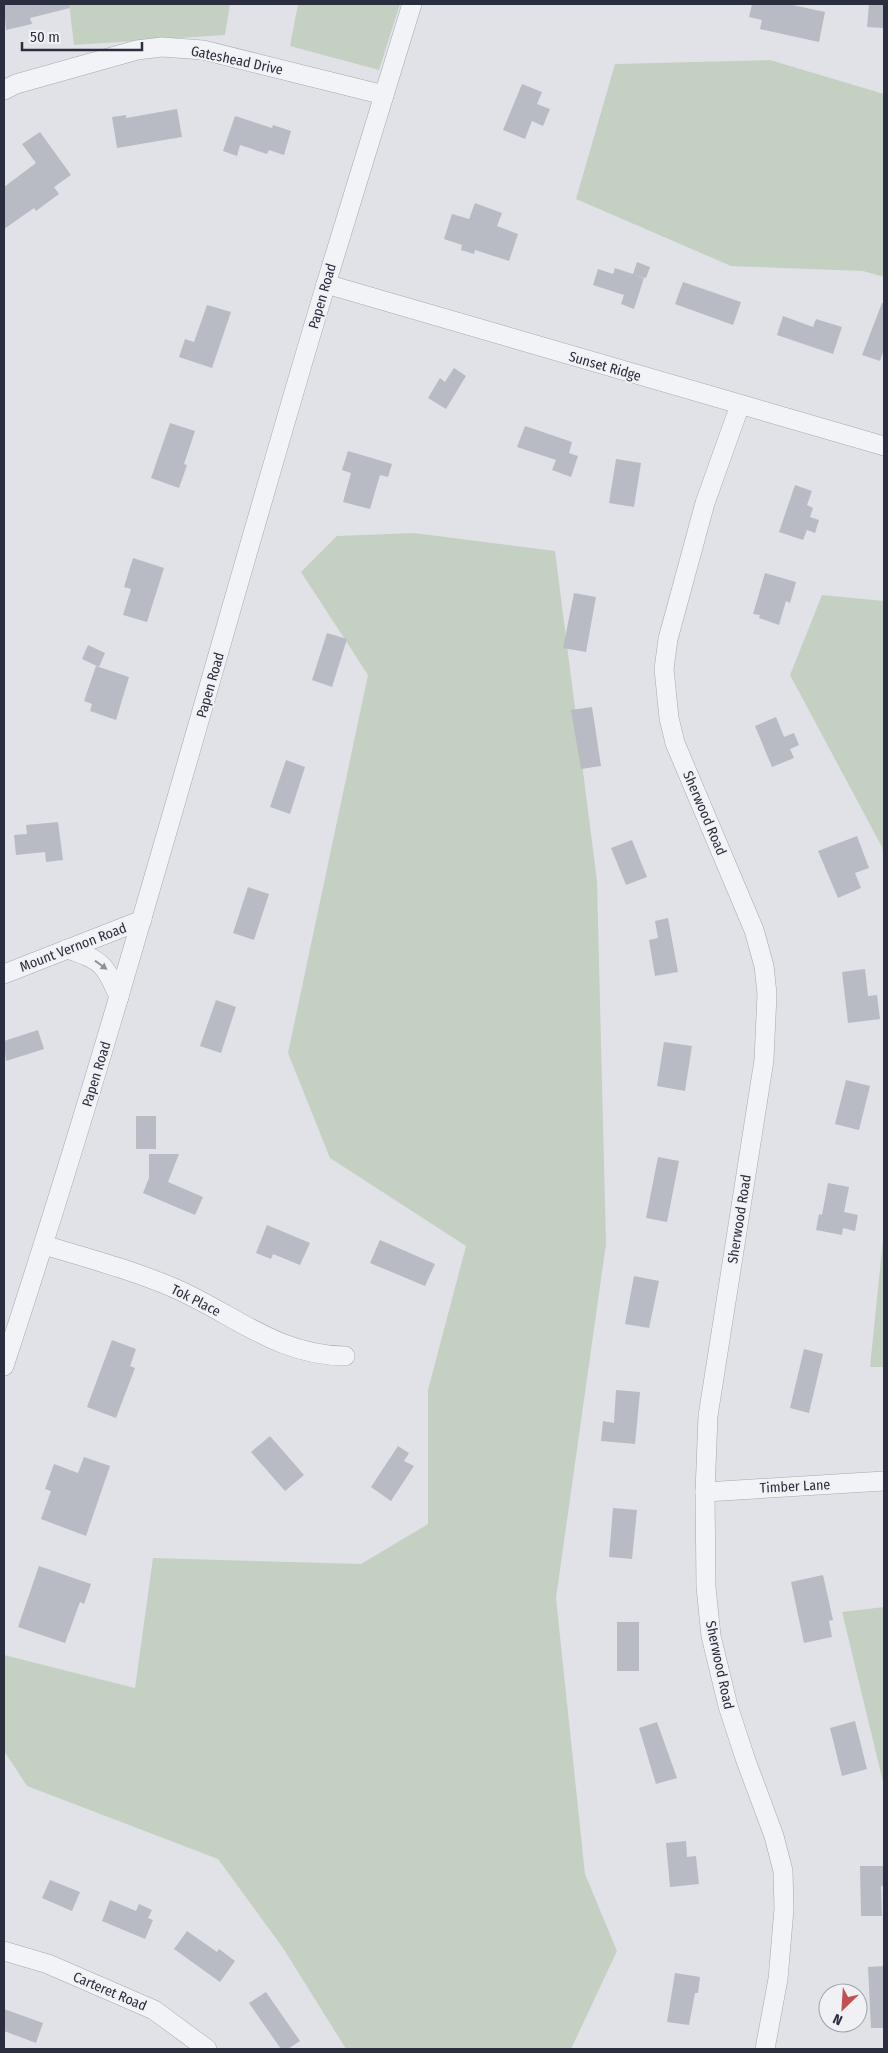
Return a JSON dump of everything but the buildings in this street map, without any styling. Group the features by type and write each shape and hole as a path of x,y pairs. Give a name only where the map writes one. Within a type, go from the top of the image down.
{"street":[{"name":"Papen Road","path":"4,1366 44,1245 119,998 326,284 412,4"},
{"name":"Gateshead Drive","path":"4,90 16,84 137,50 162,47 203,50 384,95"},
{"name":"Sunset Ridge","path":"326,284 884,446"},
{"name":"Sherwood Road","path":"740,405 705,503 668,639 664,669 669,718 675,743 754,930 764,966 767,994 764,1060 708,1416 705,1492 706,1587 711,1636 728,1706 774,1836 783,1871 784,1909 778,1979 764,2049"},
{"name":"Mount Vernon Road","path":"4,974 142,920"},
{"path":"67,950 87,956 107,969 119,998"},
{"name":"Tok Place","path":"44,1245 151,1279 176,1289 290,1348 321,1356 345,1356"},
{"name":"Timber Lane","path":"705,1492 884,1481"},
{"name":"Carteret Road","path":"4,1951 48,1964 154,2010 207,2049"}],"green space":[{"path":"69,4 230,4 225,35 74,45"},
{"path":"298,4 400,4 379,70 290,46"},
{"path":"770,60 884,94 884,277 863,271 731,266 576,199 615,64"},
{"path":"414,533 555,551 597,881 606,1244 556,1598 585,1874 617,1951 571,2049 346,2049 283,1948 218,1859 27,1786 4,1751 4,1655 135,1688 153,1558 361,1564 428,1524 428,1390 466,1246 330,1158 288,1053 368,675 301,572 337,536"},
{"path":"822,595 884,601 884,860 882,847 790,675"},
{"path":"884,1230 884,1367 870,1367"},
{"path":"884,1607 884,1786 842,1612"}]}
